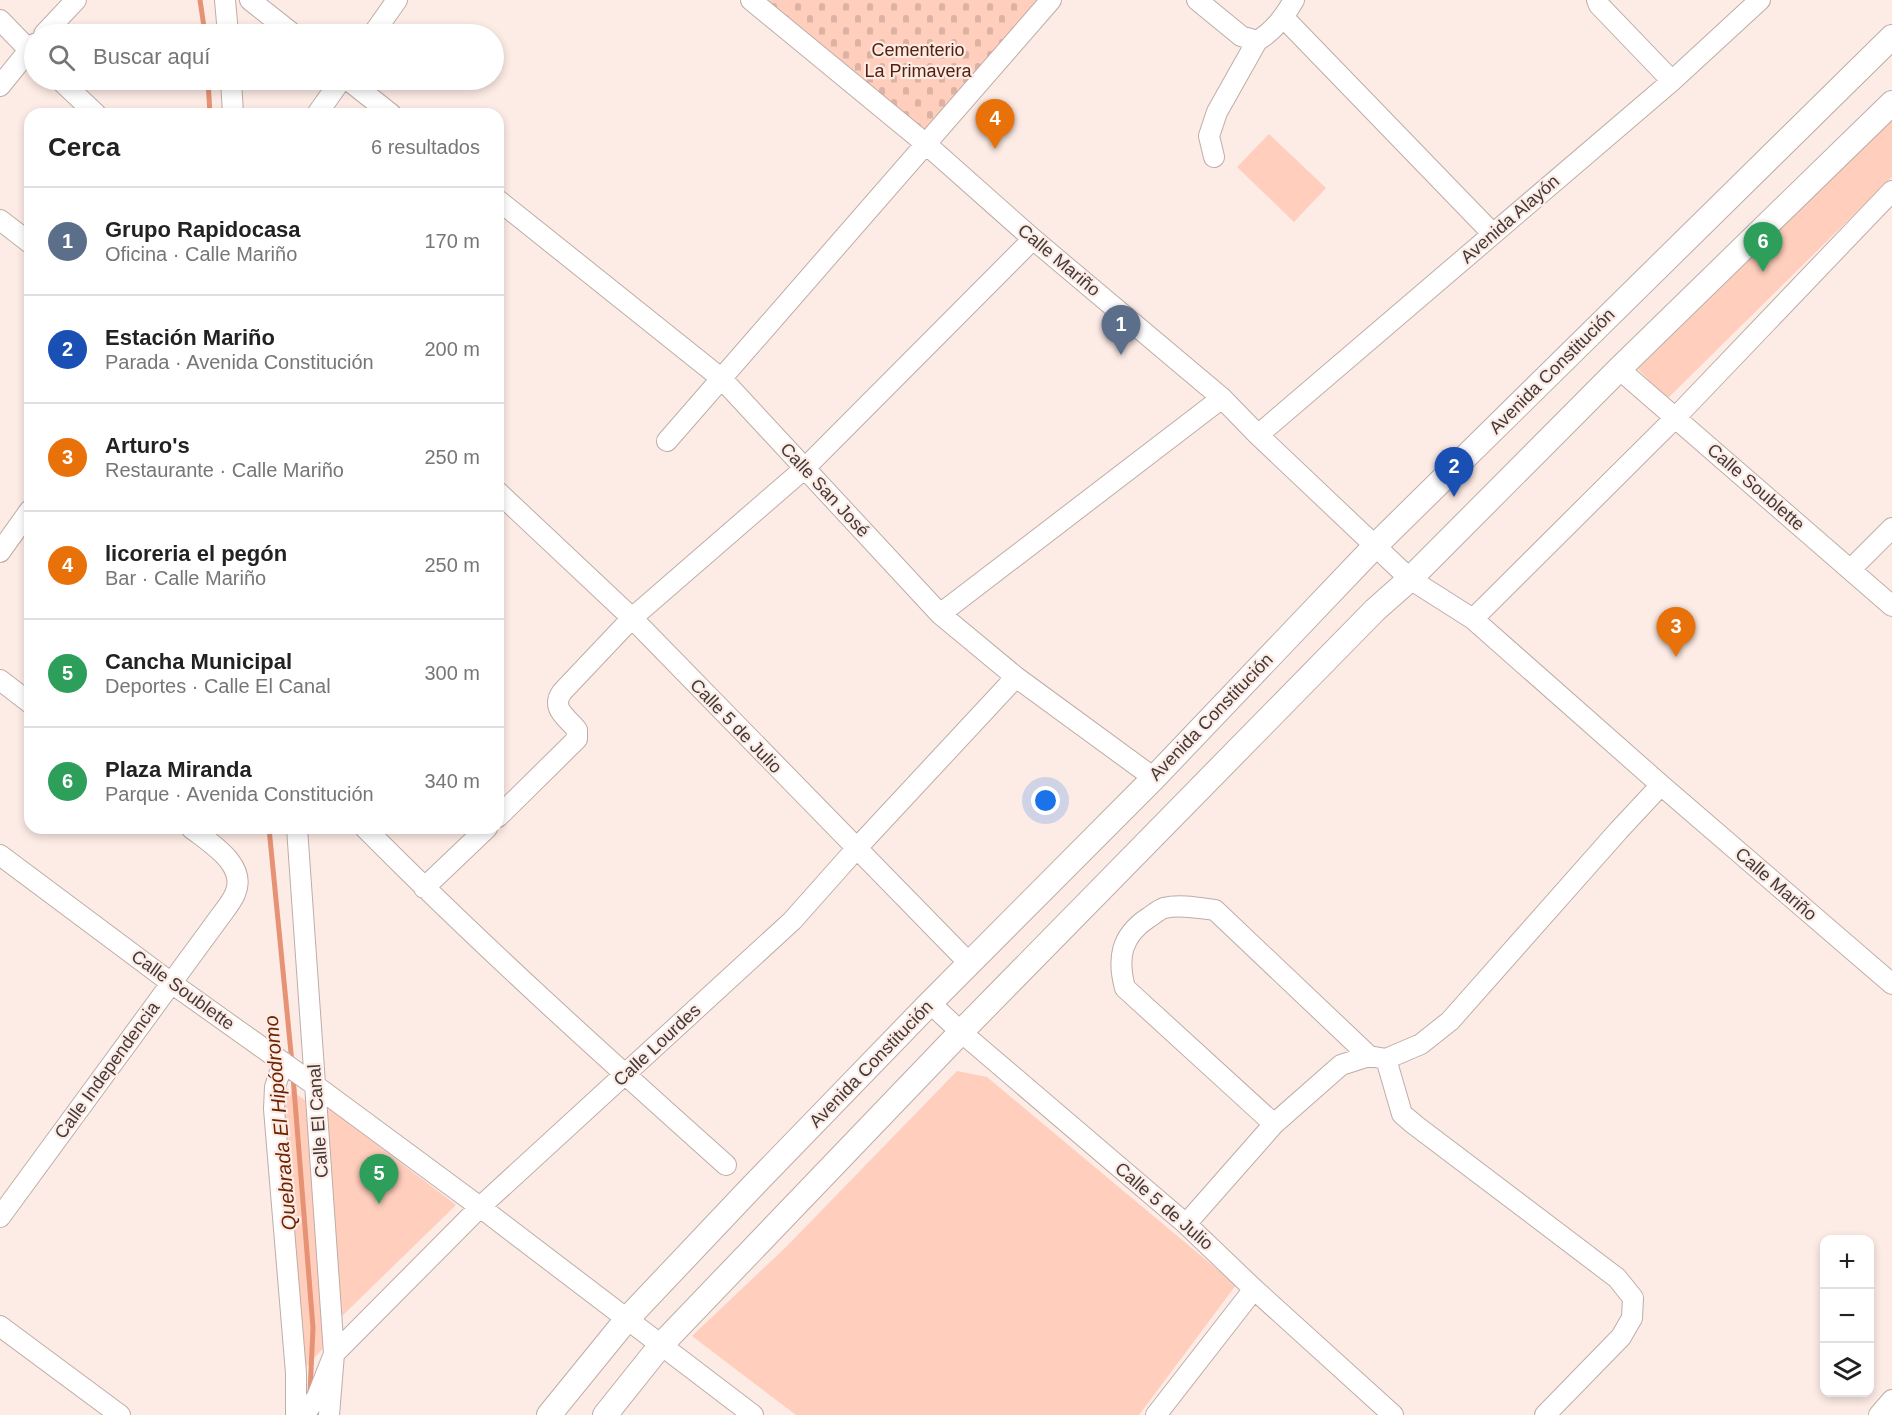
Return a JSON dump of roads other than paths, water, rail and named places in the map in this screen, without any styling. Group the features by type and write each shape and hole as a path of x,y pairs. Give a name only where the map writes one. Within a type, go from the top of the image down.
{"street":[{"path":"53,24 76,0"},
{"path":"225,0 227,24"},
{"path":"250,0 280,24"},
{"path":"380,24 397,0"},
{"name":"Calle Mariño","path":"751,0 926,144 1033,239 1222,398 1410,579 1473,619 1892,984"},
{"path":"667,441 1051,0"},
{"path":"1197,0 1240,36 1257,41"},
{"path":"1214,158 1209,136 1217,112 1257,41 1269,35 1284,18 1294,0"},
{"path":"1597,0 1599,5 1672,81"},
{"name":"Avenida Alayón","path":"1258,435 1672,81 1760,0"},
{"path":"1284,18 1493,234"},
{"path":"0,20 24,42"},
{"name":"Avenida Constitución","path":"549,1415 627,1319 930,1003 1154,777 1376,545 1892,37"},
{"path":"0,86 24,60"},
{"path":"71,90 90,108"},
{"path":"232,90 233,108"},
{"path":"321,108 334,90"},
{"path":"361,90 383,108"},
{"path":"605,1415 661,1345 961,1032 1375,610 1410,579 1619,369 1892,103"},
{"path":"1473,619 1676,417 1892,191"},
{"name":"Calle San José","path":"504,205 722,379 940,614 1016,677 1154,777"},
{"path":"0,220 24,238"},
{"path":"504,811 577,739 577,730 558,710 559,696 632,618 805,468 1033,239"},
{"name":"Calle Soublette","path":"1619,369 1892,606"},
{"path":"940,614 1222,398"},
{"name":"Calle 5 de Julio","path":"504,498 632,618 970,964"},
{"path":"0,552 24,518"},
{"path":"1851,569 1892,528"},
{"name":"Calle Lourdes","path":"304,1415 317,1397 334,1354 480,1207 792,921 1016,677"},
{"path":"0,680 24,698"},
{"path":"1186,1224 1274,1124 1341,1065 1421,1044 1450,1021 1661,785"},
{"name":"Calle Independencia","path":"0,1217 235,893 238,874 232,864 222,852 198,834"},
{"name":"Calle El Canal","path":"297,834 310,1082 334,1354 329,1415"},
{"path":"371,834 424,888 625,1075 726,1165"},
{"path":"424,888 481,834"},
{"name":"Calle Soublette","path":"0,855 170,982 284,1062 480,1207 753,1415"},
{"path":"1274,1124 1125,988 1121,974 1121,951 1136,926 1163,908 1193,906 1215,910 1378,1057 1402,1114 1617,1278 1632,1298 1632,1318 1621,1337 1545,1415"},
{"name":"Calle 5 de Julio","path":"930,1003 1186,1224 1393,1415"},
{"path":"284,1062 275,1088 274,1109 296,1373 296,1415"},
{"path":"1156,1415 1254,1289"},
{"path":"0,1326 120,1415"}],"waterway":[{"name":"Quebrada El Hipódromo","path":"200,0 204,24"},
{"name":"Quebrada El Hipódromo","path":"209,90 210,108"},
{"name":"Quebrada El Hipódromo","path":"270,834 292,1063"},
{"name":"Quebrada El Hipódromo","path":"293,1076 313,1328 310,1392"}],"place":[{"name":"licoreria el pegón","path":"995,149"},
{"name":"Plaza Miranda","path":"1763,272"},
{"name":"Grupo Rapidocasa","path":"1121,355"},
{"name":"Estación Mariño","path":"1454,497"},
{"name":"Arturo's","path":"1676,657"},
{"name":"Cancha Municipal","path":"379,1204"}],"park label":[{"name":"Cementerio La Primavera","path":"918,60"}]}
